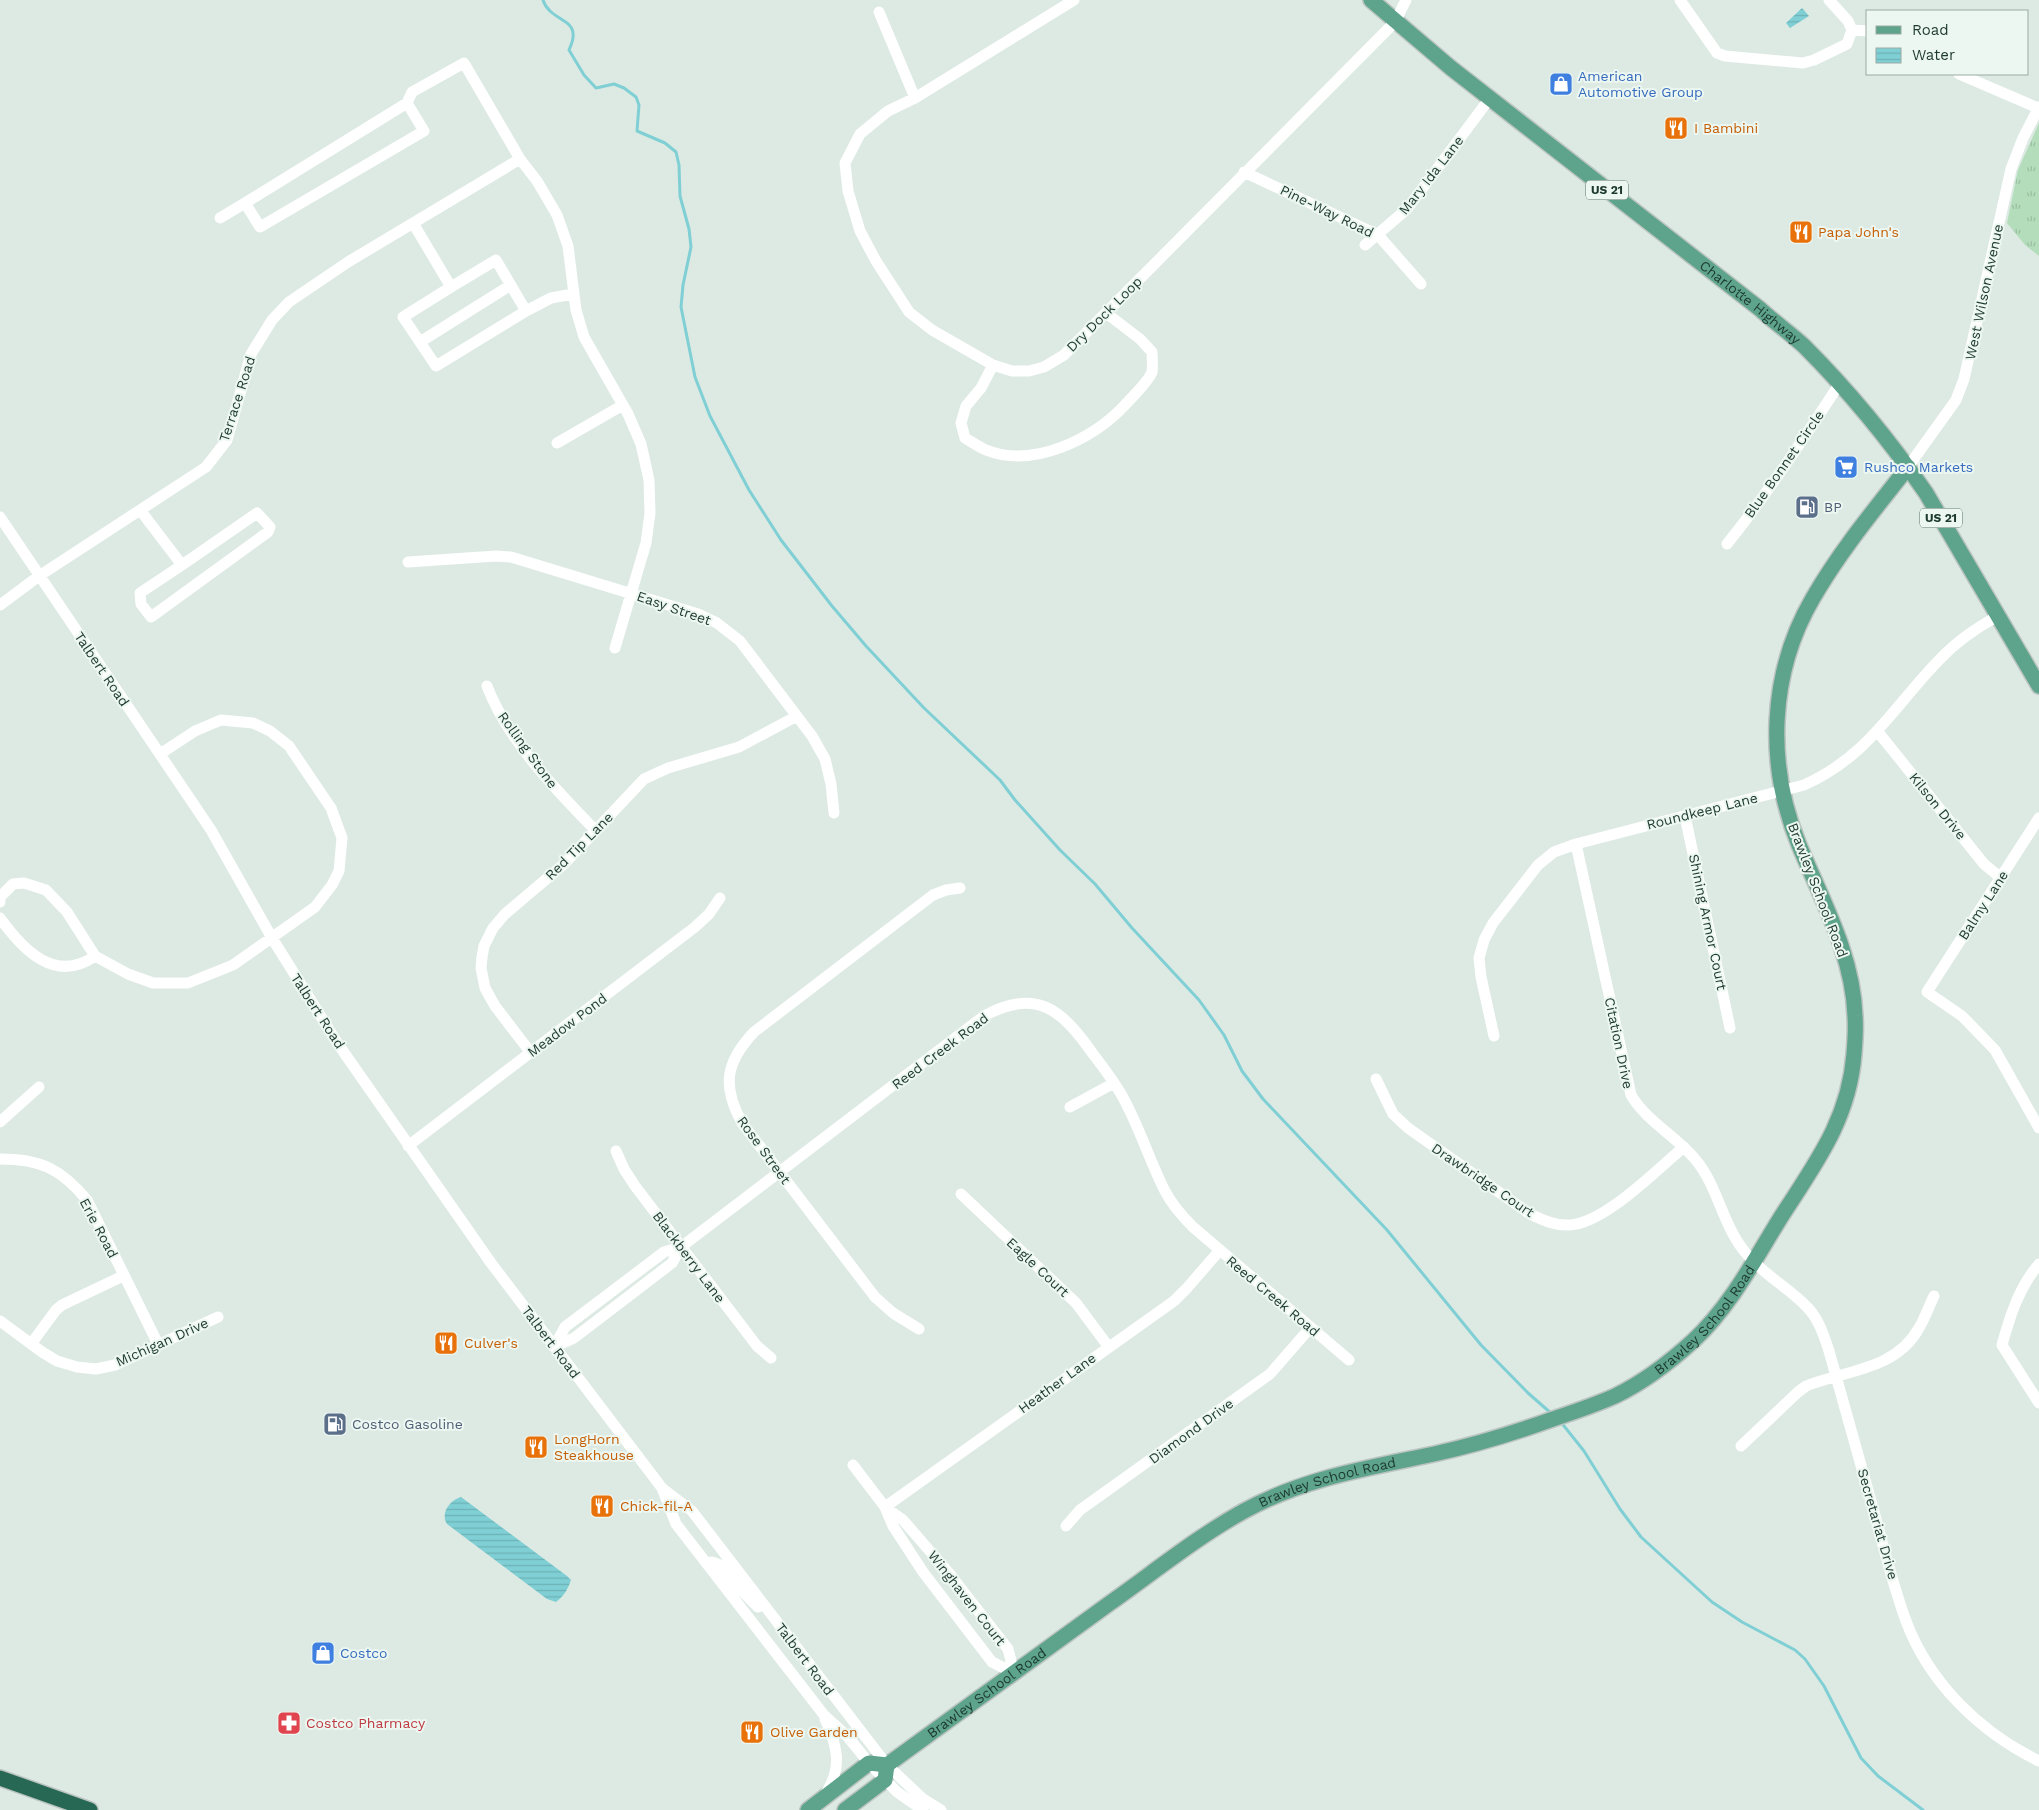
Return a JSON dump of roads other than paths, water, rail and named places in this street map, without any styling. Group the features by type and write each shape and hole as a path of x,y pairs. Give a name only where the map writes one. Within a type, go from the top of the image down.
{"highway":[{"path":"0,1779 66,1810"},
{"path":"0,1779 90,1810"}],"main road":[{"name":"Charlotte Highway","path":"1371,0 1395,22 1490,98 1760,309 1803,346 1840,383 1908,467 1926,493 2039,686"},
{"name":"Brawley School Road","path":"845,1810 886,1773 1014,1673 1205,1536 1244,1512 1263,1502 1327,1477 1484,1442 1616,1396 1653,1374 1696,1339 1725,1305 1824,1150 1840,1119 1848,1096 1854,1060 1855,1016 1847,965 1840,941 1797,840 1782,791 1776,744 1776,715 1785,668 1796,632 1812,598 1836,562 1908,467"},
{"path":"808,1810 869,1763 886,1773"}],"street":[{"name":"Dry Dock Loop","path":"1074,0 914,98 888,111 860,134 845,163 848,191 863,237 909,312 932,330 993,365 1012,370 1029,371 1044,367 1064,355 1395,22 1406,0"},
{"path":"1680,0 1717,53 1725,56 1803,63 1814,60 1847,44 1852,30 1848,21 1829,0"},
{"path":"879,12 914,98"},
{"path":"1852,30 1866,30"},
{"path":"220,218 407,103 412,92 464,62 520,159 537,182 557,215 568,246 573,294 584,337 623,405 641,444 649,488 650,513 646,543 615,648"},
{"path":"1962,75 2039,108"},
{"name":"Mary Ida Lane","path":"1365,245 1397,219 1420,194 1490,98"},
{"path":"245,203 260,227 424,130 407,103"},
{"name":"West Wilson Avenue","path":"1908,467 1956,400 1964,379 2012,169 2023,138 2039,108"},
{"name":"Terrace Road","path":"0,605 39,576 206,467 227,440 251,354 272,320 289,302 348,262 520,159"},
{"name":"Pine-Way Road","path":"1244,172 1378,235 1421,284"},
{"path":"414,223 451,287"},
{"path":"526,311 496,260 403,317 436,366 526,311 551,298 573,294"},
{"path":"420,342 511,285"},
{"path":"993,365 981,388 966,406 961,423 965,438 986,450 1010,455 1038,454 1065,446 1092,433 1114,416 1152,372 1152,352 1140,339 1106,313"},
{"name":"Blue Bonnet Circle","path":"1727,544 1788,462 1840,383"},
{"path":"557,443 623,405"},
{"path":"140,510 182,565"},
{"path":"257,513 270,527 268,532 151,617 141,604 140,593 182,565 257,513"},
{"name":"Talbert Road","path":"0,517 211,830 272,938 338,1044 379,1100 408,1146 554,1347 662,1488 692,1511 790,1639 886,1773"},
{"name":"Easy Street","path":"408,562 489,556 511,557 698,614 717,623 734,636 812,736 825,759 831,784 834,813"},
{"name":"Roundkeep Lane","path":"1494,1036 1481,977 1479,958 1484,940 1493,923 1538,865 1554,852 1576,844 1782,791 1826,776 1848,760 1878,732 1939,659 1972,630 1998,616"},
{"name":"Rolling Stone","path":"487,686 500,713 533,762 555,789 596,831"},
{"name":"Red Tip Lane","path":"531,1053 495,1006 485,988 482,968 484,946 492,928 505,914 564,864 644,779 657,772 739,748 798,716"},
{"path":"0,902 0,896 13,884 24,883 46,890 67,912 95,956 128,974 152,983 188,983 234,966 316,907 332,885 338,872 342,838 336,818 326,800 289,746 270,731 253,723 220,720 212,722 190,734 160,754"},
{"name":"Kilson Drive","path":"1878,732 1984,864 2001,878"},
{"name":"Shining Armor Court","path":"1685,816 1730,1028"},
{"name":"Balmy Lane","path":"2039,818 1927,992 1962,1016 1995,1050 2039,1128"},
{"name":"Citation Drive","path":"1576,844 1631,1095 1638,1108 1649,1119 1695,1158 1707,1176 1724,1218 1753,1262"},
{"name":"Rose Street","path":"919,1329 893,1313 875,1297 742,1123 732,1105 729,1085 731,1065 740,1047 754,1032 933,896 946,890 960,888"},
{"name":"Meadow Pond","path":"408,1146 695,927 709,914 720,898"},
{"path":"0,918 14,938 32,954 46,962 69,967 83,964 95,956"},
{"name":"Reed Creek Road","path":"554,1347 565,1327 664,1252 681,1247 984,1016 1002,1006 1022,1003 1042,1006 1060,1014 1075,1029 1122,1096 1166,1192 1183,1217 1349,1360"},
{"name":"Drawbridge Court","path":"1376,1079 1393,1114 1408,1128 1530,1214 1549,1223 1570,1225 1590,1221 1609,1210 1684,1147"},
{"path":"1070,1107 1114,1083"},
{"path":"0,1122 38,1087"},
{"name":"Blackberry Lane","path":"616,1151 624,1169 635,1186 757,1346 771,1358"},
{"name":"Erie Road","path":"0,1158 32,1161 48,1166 74,1185 87,1200 158,1344"},
{"name":"Eagle Court","path":"961,1194 1076,1302 1108,1346"},
{"name":"Heather Lane","path":"885,1507 1181,1295 1220,1250"},
{"name":"Secretariat Drive","path":"1753,1262 1808,1308 1821,1327 1902,1607 1907,1623 1924,1658 1947,1690 1976,1721 2011,1746 2039,1762"},
{"path":"2039,1264 2030,1274 2013,1309 2002,1345 2039,1404"},
{"path":"31,1344 56,1310 62,1305 124,1276"},
{"path":"1741,1446 1798,1392 1816,1383 1888,1360 1905,1346 1919,1329 1934,1296"},
{"name":"Michigan Drive","path":"0,1320 57,1361 77,1368 96,1369 115,1365 218,1317"},
{"name":"Diamond Drive","path":"1066,1526 1080,1510 1270,1374 1310,1328"},
{"name":"Winghaven Court","path":"853,1465 885,1507 893,1526 923,1572 992,1662 1014,1673"},
{"name":"Talbert Road","path":"662,1488 676,1524 824,1715 848,1737 869,1763"},
{"name":"Winghaven Court","path":"885,1507 903,1520 948,1572 1008,1649 1014,1673"},
{"path":"706,1563 712,1562 720,1565 737,1586 790,1639"},
{"path":"824,1715 833,1737 838,1757 834,1778 824,1796"},
{"path":"886,1773 903,1797 923,1810"},
{"path":"886,1773 941,1810"}],"water":[{"path":"1802,8 1809,16 1790,28 1786,23"},
{"path":"461,1497 571,1580 567,1589 556,1602 547,1599 447,1524 445,1511 453,1501"}],"waterway":[{"path":"543,0 550,11 572,29 573,38 569,50 584,75 596,88 614,84 624,88 636,97 639,105 637,131 665,143 676,152 679,165 680,196 689,229 691,247 683,285 681,307 695,377 710,416 749,490 781,540 832,606 866,646 924,708 1000,780 1015,800 1060,850 1095,884 1132,928 1199,1000 1224,1035 1242,1071 1263,1099 1387,1230 1481,1345 1528,1393 1552,1414"},
{"path":"1560,1421 1584,1451 1620,1509 1641,1537 1712,1602 1742,1622 1795,1650 1805,1659 1824,1686 1861,1758 1878,1776 1923,1810"}],"place":[{"name":"American Automotive Group","path":"1561,84"},
{"name":"I Bambini","path":"1676,128"},
{"name":"Papa John's","path":"1801,232"},
{"name":"Rushco Markets","path":"1846,467"},
{"name":"BP","path":"1807,507"},
{"name":"Culver's","path":"446,1343"},
{"name":"Costco Gasoline","path":"335,1424"},
{"name":"LongHorn Steakhouse","path":"536,1447"},
{"name":"Chick-fil-A","path":"602,1506"},
{"name":"Costco","path":"323,1653"},
{"name":"Costco Pharmacy","path":"289,1723"},
{"name":"Olive Garden","path":"752,1732"}]}
